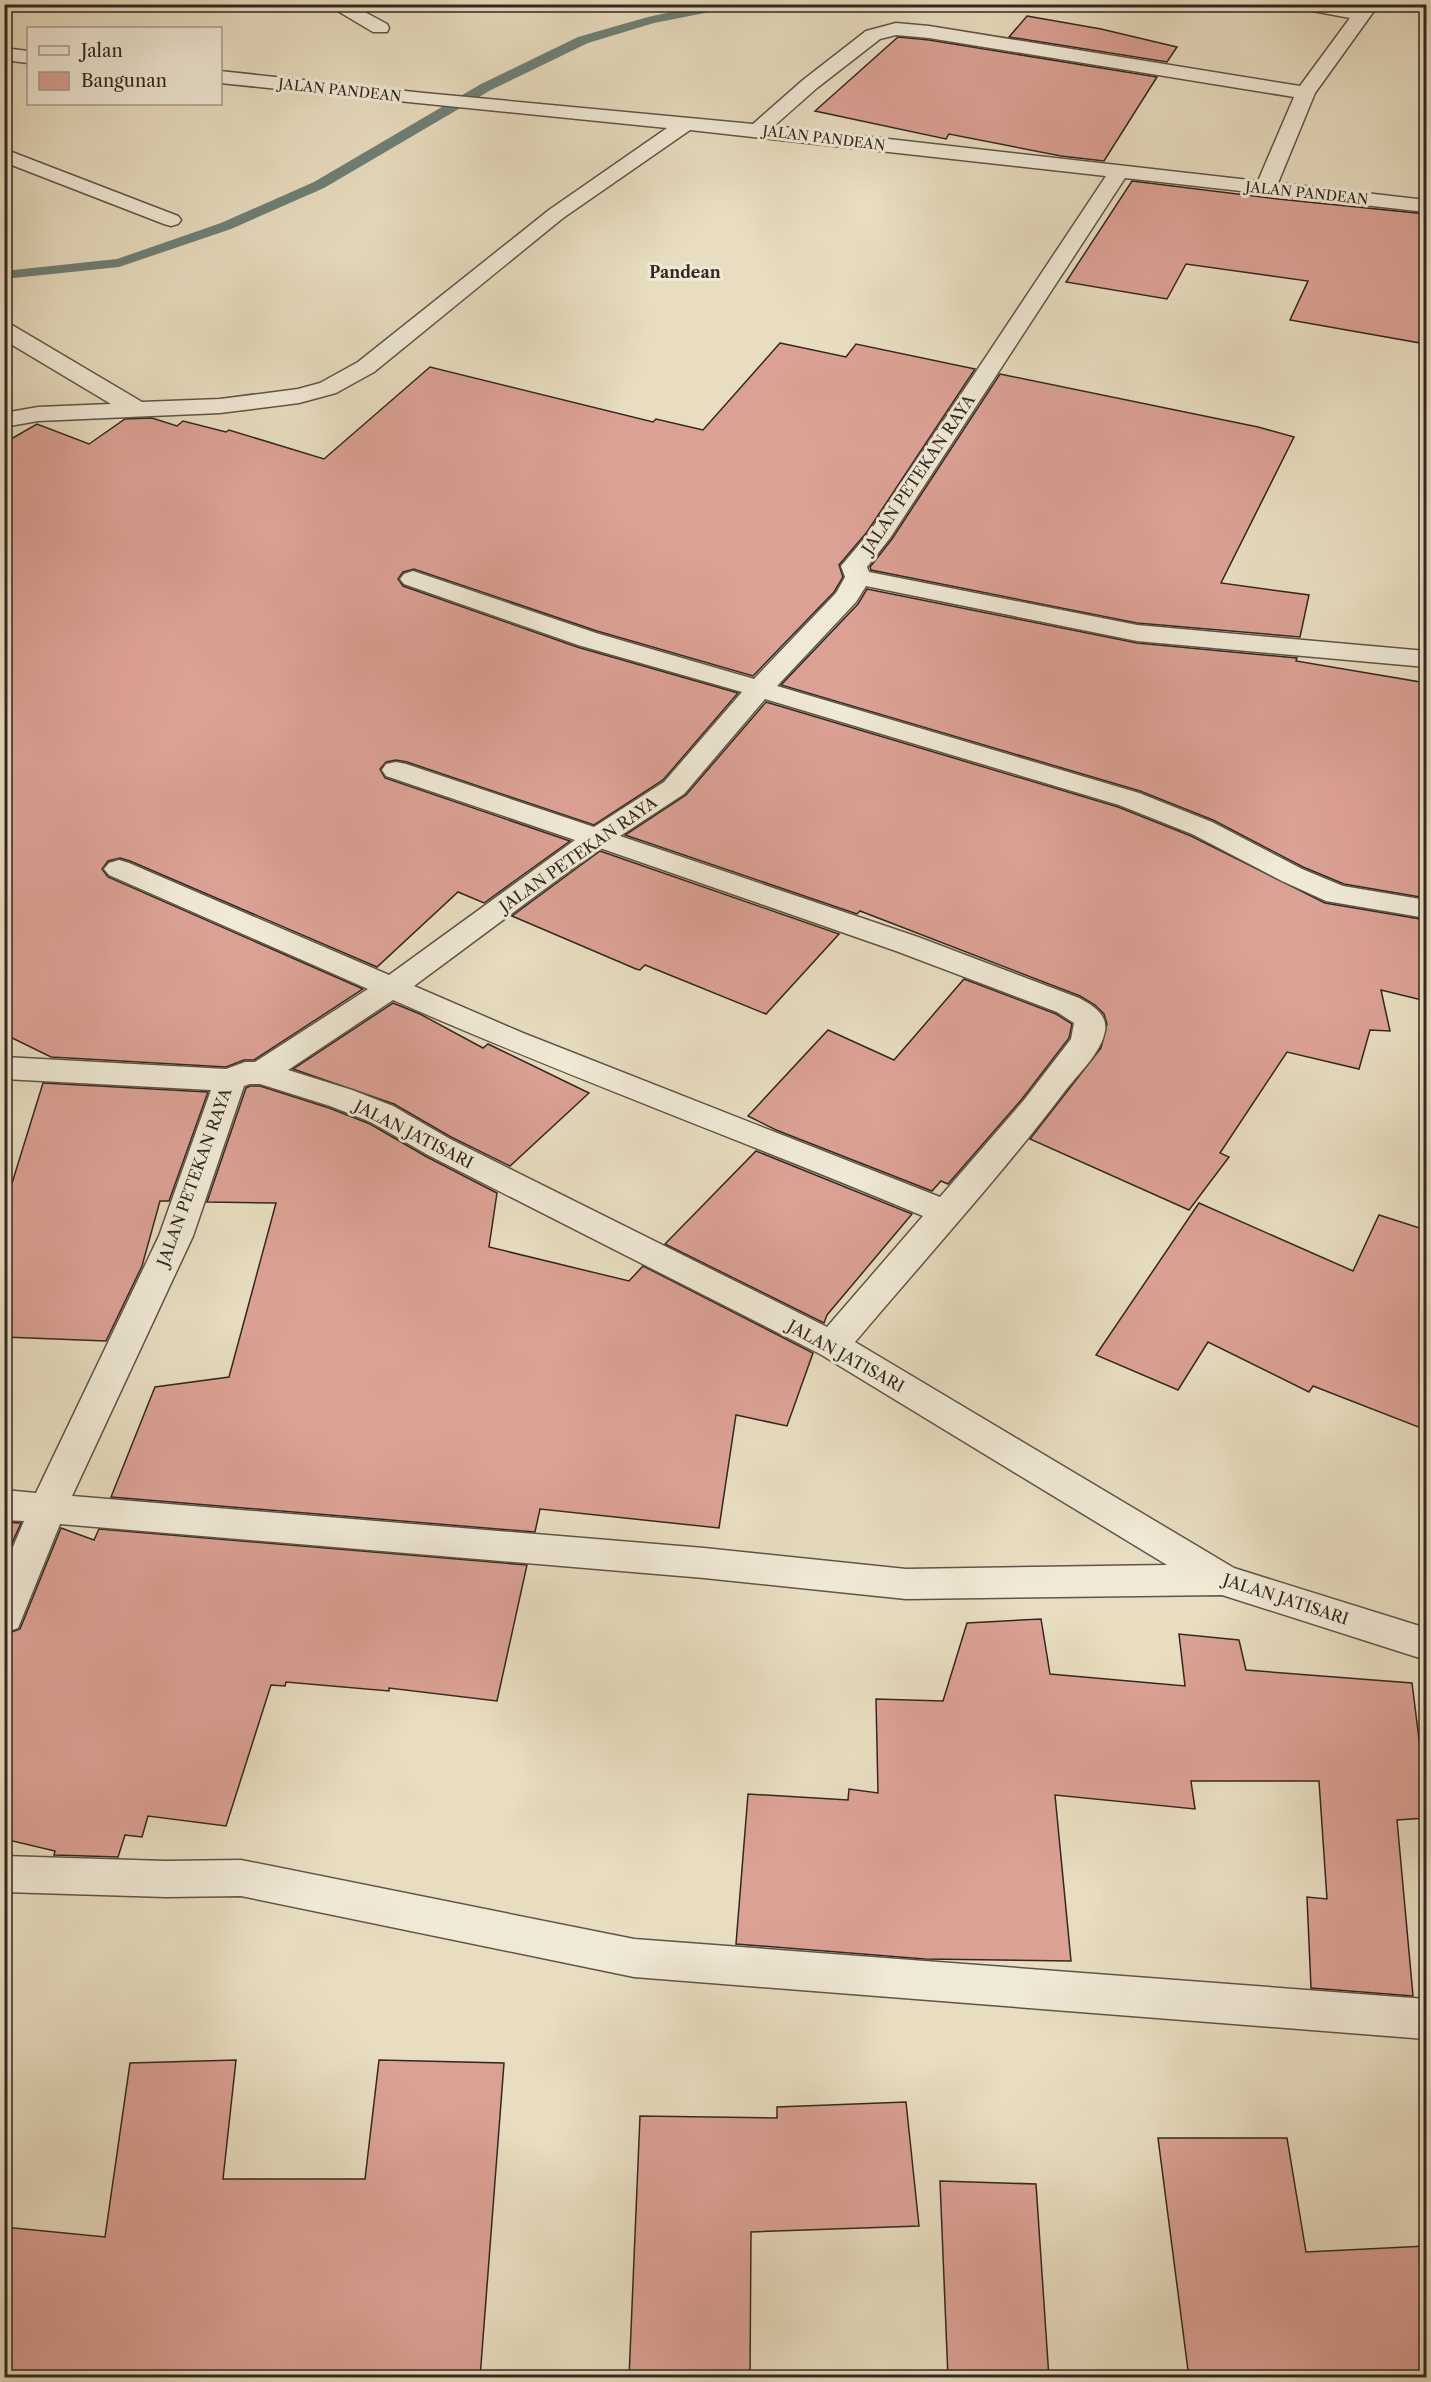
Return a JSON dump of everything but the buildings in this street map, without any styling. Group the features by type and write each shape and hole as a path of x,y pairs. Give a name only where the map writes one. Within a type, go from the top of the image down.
{"street":[{"path":"335,4 380,28"},
{"path":"1302,4 1366,10"},
{"path":"1265,189 1305,93 1366,10"},
{"path":"758,130 810,84 873,35 896,29 929,32 1305,93"},
{"path":"4,54 27,57"},
{"name":"JALAN PANDEAN","path":"222,77 424,99 758,130 1426,206"},
{"path":"4,420 38,414 220,406 267,401 299,396 338,382 366,367 556,214 687,123"},
{"path":"4,155 171,220"},
{"name":"JALAN PETEKAN RAYA","path":"4,1617 47,1509 176,1236 246,1076 392,987 596,838 674,788 758,690 847,597 858,577 854,566 878,538 1119,172"},
{"path":"4,330 136,409"},
{"path":"858,577 1137,633 1426,659"},
{"path":"413,579 587,639 943,742 1128,799 1202,828 1292,875 1336,894 1426,909"},
{"path":"396,770 907,944 1068,1005 1083,1013 1090,1021 1091,1029 1086,1042 1035,1108 832,1346"},
{"path":"119,869 512,1040 837,1167 947,1213"},
{"name":"JALAN JATISARI","path":"4,1068 246,1076 341,1098 382,1114 450,1152 832,1346 1222,1580 1426,1644"},
{"path":"4,1505 692,1562 906,1584 1222,1580"},
{"path":"4,1874 166,1879 241,1878 634,1958 1426,2019"}],"waterway":[{"path":"4,275 119,263 226,226 319,185 486,87 583,40 652,20 730,4"}],"district":[{"name":"Pandean","path":"685,272"}]}
